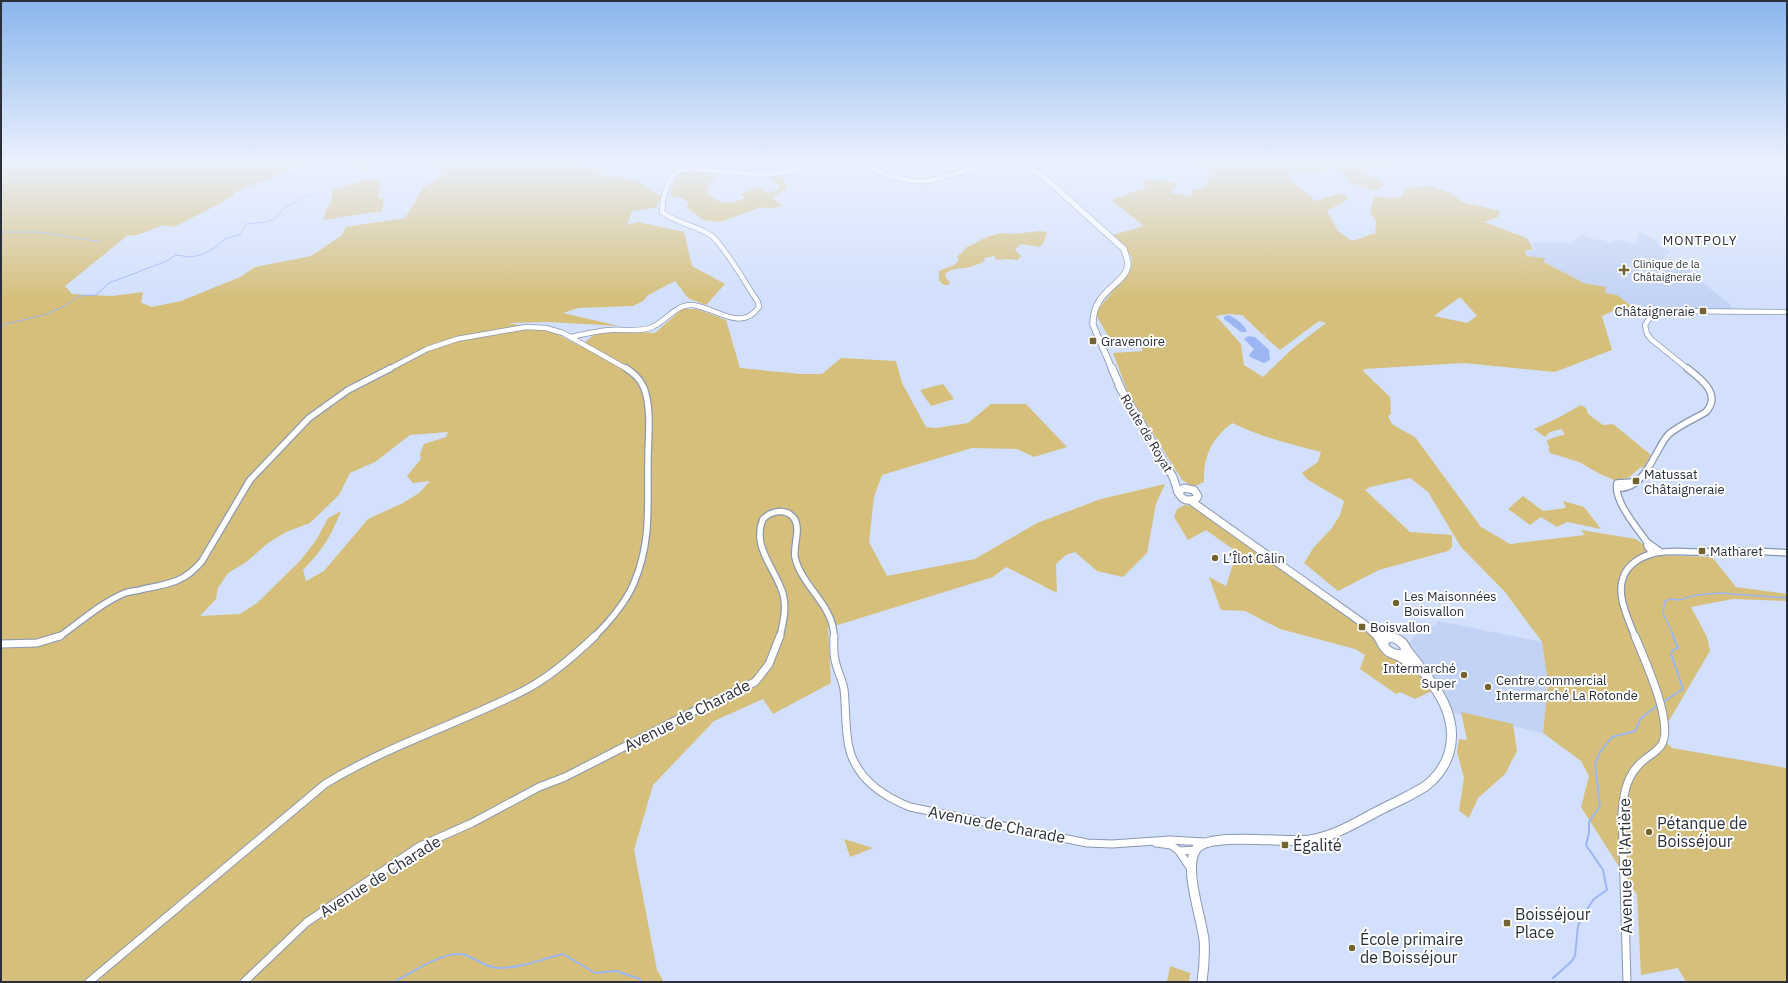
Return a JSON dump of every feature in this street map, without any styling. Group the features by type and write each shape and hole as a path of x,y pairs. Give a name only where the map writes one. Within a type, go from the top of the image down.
{"main road":[{"path":"1074,207 1125,254"},
{"path":"1077,207 1120,245 1124,249 1125,254"},
{"name":"Route de Royat","path":"1125,254 1127,269 1123,276 1095,304 1092,316 1093,325 1121,389 1173,477 1178,492"},
{"name":"Route de Royat","path":"1173,477 1186,488 1195,491 1194,499"},
{"path":"1186,488 1181,489 1178,492 1182,499 1194,499 1207,511 1364,624 1378,636 1388,652 1397,655 1422,670"},
{"path":"1202,982 1204,939 1192,873 1193,858 1196,850 1204,842 1222,839 1308,840 1318,838 1372,814 1424,787 1439,772 1448,756 1452,737 1448,712 1436,688 1401,641 1364,624"},
{"path":"1383,645 1385,639 1392,637"},
{"path":"1397,655 1404,654 1406,649"}],"street":[{"path":"571,337 604,330 648,329 661,324 674,309 686,305 698,306 733,318 744,318 756,313 759,307 758,302 717,241 709,234 668,217 662,212 661,207"},
{"path":"1620,497 1625,490 1647,471 1668,436 1710,409 1713,400 1710,390 1704,381 1649,337 1645,328 1646,320 1652,315 1664,312 1787,312"},
{"path":"1,644 25,645 50,640 58,637 103,606 126,593 170,584 188,576 202,561 250,480 310,418 348,390 427,349 457,339 501,331 536,327 554,330 571,337 632,372 642,384 646,395 648,442 648,528 638,569 627,598 621,608 595,635 549,674 532,686 497,704 353,767 325,784 89,982"},
{"path":"1619,486 1634,482"},
{"path":"1619,486 1625,490"},
{"path":"1619,486 1623,508 1647,542 1652,553 1787,552"},
{"name":"Avenue de Charade","path":"244,982 307,922 420,846 472,823 539,787 565,777 714,701 749,685 762,676 770,663 782,628 785,607 782,586 765,557 761,543 760,529 762,520 773,513 779,512 786,512 791,515 797,523 793,547 796,562 830,617 834,628 833,653 835,665 844,689 848,743 852,758 859,772 872,786 896,802 910,807 1087,842 1112,844 1144,841 1192,840 1204,842"},
{"path":"1647,542 1661,552"},
{"name":"Avenue de l'Artière","path":"1627,982 1622,812 1623,794 1628,778 1640,765 1660,748 1665,738 1666,724 1663,711 1626,612 1621,595 1620,584 1624,573 1633,564 1652,553"},
{"name":"Avenue de Charade","path":"1144,841 1171,845 1179,851 1196,850"},
{"path":"1179,851 1192,873"}],"shaded area":[{"path":"1,207 213,207 174,227 164,225 137,235 127,236 65,286 72,294 112,296 143,292 141,302 152,307 181,301 240,277 255,267 311,256 342,235 346,227 405,218 412,207 656,207 632,211 627,225 638,222 684,232 692,266 725,284 706,305 688,298 675,281 648,295 643,301 633,306 578,308 563,313 619,326 549,322 509,323 555,333 580,346 594,335 613,331 655,333 682,309 697,309 726,320 740,368 801,374 822,374 841,358 896,361 902,383 926,427 936,428 968,423 991,404 1026,404 1067,447 1034,457 1017,449 972,448 882,475 874,497 869,542 887,576 975,559 1037,523 1101,499 1165,484 1156,504 1147,553 1123,577 1097,571 1075,552 1066,555 1056,564 1057,593 1006,567 993,577 828,628 831,683 773,714 763,699 714,721 653,785 634,850 657,970 664,982 1,982","holes":["448,432 446,437 424,444 420,454 421,459 407,476 413,483 430,481 419,493 403,503 368,519 324,571 306,581 303,570 316,556 325,543 341,511 328,518 317,539 300,561 257,603 240,614 200,616 216,599 218,588 228,573 245,563 268,543 286,532 310,523 339,495 350,473 375,462 410,435"]},
{"path":"327,207 383,207 382,211 323,220"},
{"path":"686,207 778,207 769,209 761,207 720,222 704,220"},
{"path":"1120,207 1334,207 1327,211 1338,231 1352,241 1375,233 1376,221 1370,212 1371,207 1483,207 1500,211 1498,217 1484,222 1527,238 1533,249 1525,251 1527,256 1545,258 1544,262 1584,283 1606,287 1605,293 1617,295 1630,305 1651,312 1645,315 1613,311 1602,316 1612,350 1555,372 1464,363 1364,369 1363,371 1390,397 1391,414 1388,416 1392,424 1415,437 1481,527 1510,544 1585,535 1581,530 1636,539 1657,555 1712,557 1736,587 1787,594 1787,601 1733,599 1691,607 1707,637 1710,651 1660,736 1672,748 1787,768 1787,982 1686,982 1678,968 1641,975 1637,895 1581,807 1589,776 1581,761 1543,733 1548,683 1542,642 1505,592 1461,547 1428,492 1410,478 1370,487 1365,490 1410,532 1452,535 1452,547 1448,551 1379,570 1338,591 1304,563 1314,547 1332,528 1340,515 1344,501 1308,480 1302,473 1318,462 1321,452 1265,436 1232,423 1219,435 1210,449 1205,464 1204,482 1193,487 1182,480 1128,393 1113,353 1143,351 1137,341 1113,345 1095,313 1131,269 1132,257 1113,235 1144,226","holes":["1460,297 1477,316 1467,323 1434,316","1228,314 1242,315 1263,335 1266,331 1264,336 1280,350 1319,321 1326,323 1292,349 1263,377 1244,365 1241,344 1216,316"]},
{"path":"1039,231 1047,232 1044,242 1040,247 1020,244 1015,250 1021,256 1018,260 997,260 994,256 984,258 985,261 968,268 953,269 948,271 945,276 950,283 948,285 944,285 939,281 939,271 954,265 959,260 957,257 967,247 989,236 1002,233 1013,234"},
{"name":"Clinique de la Châtaigneraie","path":"1639,232 1657,240 1657,245 1671,252 1664,256 1665,259 1686,267 1693,272 1707,286 1731,305 1732,310 1663,309 1648,311 1617,303 1544,261 1528,256 1526,251 1536,250 1532,242 1573,243 1573,240 1583,235 1594,240 1601,239 1610,243 1617,239 1635,245"},
{"path":"943,384 954,399 931,406 920,390"},
{"path":"1581,405 1586,408 1588,414 1603,425 1613,424 1651,455 1643,468 1641,467 1628,478 1614,480 1579,462 1550,453 1547,440 1565,434 1561,429 1550,432 1545,437 1534,429"},
{"path":"1523,496 1543,511 1566,508 1563,501 1584,507 1601,529 1567,522 1557,527 1541,517 1530,525 1508,509"},
{"path":"1185,505 1195,507 1209,516 1369,633 1383,653 1388,657 1404,662 1411,667 1432,691 1415,699 1400,692 1396,694 1360,669 1365,655 1355,649 1280,629 1245,611 1221,610 1209,577 1226,586 1237,552 1206,530 1188,540 1174,517 1177,509"},
{"path":"1438,621 1542,642 1548,683 1543,733 1448,712 1406,647 1418,632 1435,625"},
{"path":"1461,712 1513,724 1517,751 1505,774 1478,798 1469,818 1459,811 1464,778 1457,752 1459,739 1467,740"},
{"path":"844,839 873,848 850,857"},
{"path":"1170,966 1190,973 1189,982 1167,982"}],"water":[{"path":"1228,315 1240,322 1247,332 1241,332 1224,319 1224,317"},
{"path":"1248,336 1255,337 1269,350 1270,360 1264,363 1250,357 1249,355 1254,349 1244,339"}],"waterway":[{"path":"1,328 6,324 44,315 65,306 79,296 96,295 109,283 167,261 176,255 190,257 201,255 214,248 226,238 239,235 246,224 267,222 275,219 285,207"},
{"path":"1,232 39,232 102,242"},
{"path":"1674,637 1663,613 1665,601 1670,599 1679,600 1697,595 1720,593 1787,598"},
{"path":"1663,702 1683,689 1671,654 1674,649 1678,648 1673,636"},
{"path":"1553,978 1571,962 1575,956 1578,926 1594,899 1607,890 1603,870 1586,845 1589,833 1589,822 1600,806 1595,764 1600,752 1612,737 1635,731 1641,718 1658,705"},
{"path":"394,982 429,963 448,955 457,954 465,955 495,968 508,968 524,965 563,954 595,973 616,971 640,979 641,982"}],"place":[{"name":"Clinique de la Châtaigneraie","path":"1624,270"},
{"name":"Châtaigneraie","path":"1703,311"},
{"name":"Gravenoire","path":"1093,341"},
{"name":"Matussat Châtaigneraie","path":"1636,481"},
{"name":"Matharet","path":"1702,551"},
{"name":"L’Îlot Câlin","path":"1215,558"},
{"name":"Les Maisonnées Boisvallon","path":"1396,603"},
{"name":"Boisvallon","path":"1362,627"},
{"name":"Intermarché Super","path":"1464,675"},
{"name":"Centre commercial Intermarché La Rotonde","path":"1488,687"},
{"name":"Pétanque de Boisséjour","path":"1649,832"},
{"name":"Égalité","path":"1285,845"},
{"name":"Boisséjour Place","path":"1507,923"},
{"name":"École primaire de Boisséjour","path":"1352,948"}],"district":[{"name":"MONTPOLY","path":"1700,240"}]}
